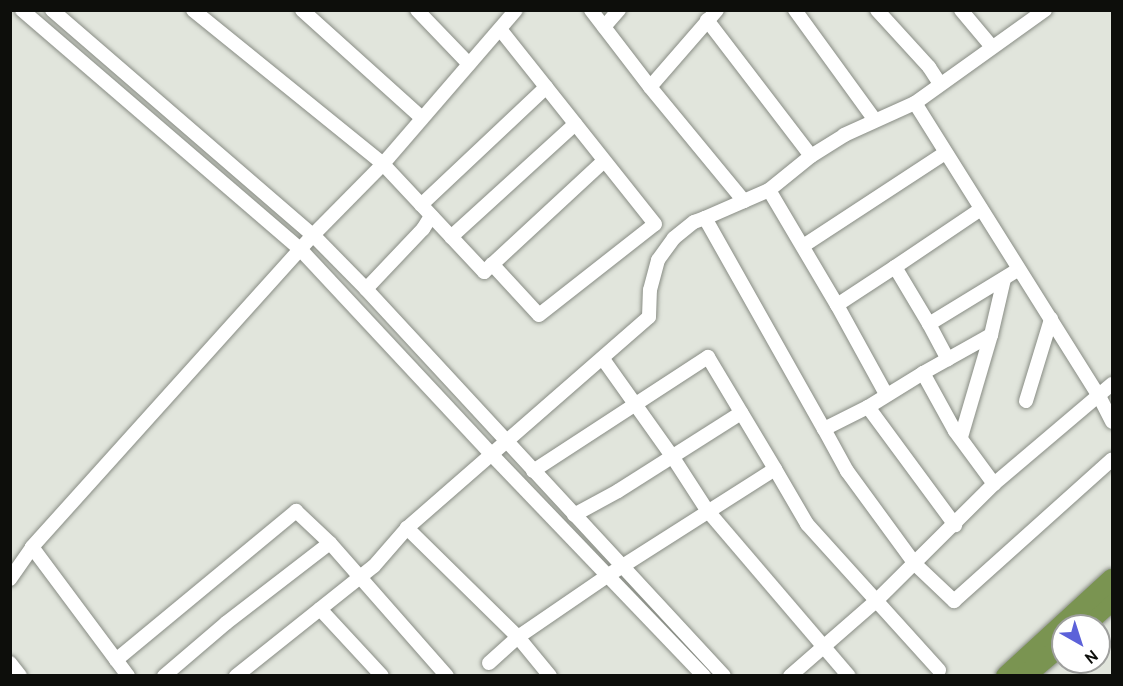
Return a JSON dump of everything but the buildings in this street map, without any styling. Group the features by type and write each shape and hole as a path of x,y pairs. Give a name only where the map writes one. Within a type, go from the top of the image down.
{"highway":[{"path":"1006,675 1113,579"},
{"path":"1098,614 1113,602"},
{"path":"1025,675 1051,654"}],"street":[{"path":"22,10 300,249 490,454 704,675"},
{"path":"52,10 67,15 92,44 313,235 366,289 724,675"},
{"path":"193,10 383,164 483,272 604,161"},
{"path":"302,10 422,118"},
{"path":"417,10 469,64"},
{"path":"10,579 32,547 300,249 383,164 516,10"},
{"path":"591,10 650,87 744,201"},
{"path":"604,27 619,10"},
{"path":"795,10 875,120"},
{"path":"877,10 929,67 940,84"},
{"path":"961,10 992,46"},
{"path":"238,675 374,566 407,528 649,317 650,290 658,260 674,238 694,222 769,190 811,156 875,120 915,104 992,46 1045,10"},
{"path":"650,87 712,15 811,156"},
{"path":"492,264 539,315 655,224 500,29"},
{"path":"78,59 92,44"},
{"path":"421,205 546,87"},
{"path":"915,104 1100,396 1113,422"},
{"path":"451,237 575,124"},
{"path":"803,246 945,153"},
{"path":"769,190 886,394"},
{"path":"837,305 981,209"},
{"path":"366,289 423,229 430,216 433,218"},
{"path":"705,218 847,471 915,564 954,601 1113,459"},
{"path":"895,267 948,359"},
{"path":"928,324 1020,269"},
{"path":"961,437 991,335 1004,279"},
{"path":"1026,401 1051,319"},
{"path":"824,429 868,407 886,394 991,335"},
{"path":"533,471 708,357 807,524 939,670"},
{"path":"603,359 672,456 707,510 823,648 849,675"},
{"path":"923,373 961,437 994,484"},
{"path":"790,675 877,600 994,484 1113,384"},
{"path":"868,407 955,525"},
{"path":"574,515 741,413"},
{"path":"489,663 518,637 622,565 775,469"},
{"path":"116,660 297,511 330,543 447,675"},
{"path":"407,528 518,637 550,675"},
{"path":"164,675 226,623 330,543"},
{"path":"32,547 128,675"},
{"path":"320,609 382,675"},
{"path":"10,663 20,675"}]}
